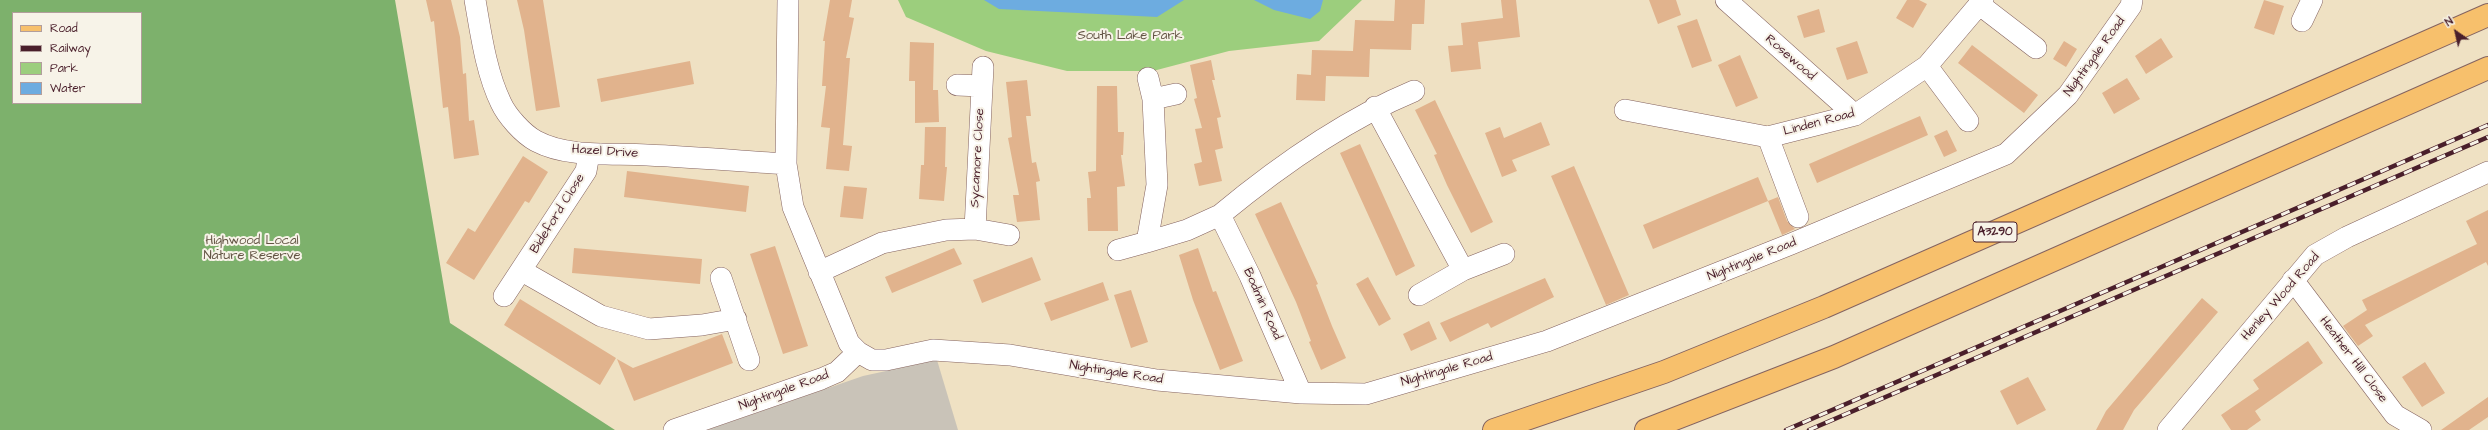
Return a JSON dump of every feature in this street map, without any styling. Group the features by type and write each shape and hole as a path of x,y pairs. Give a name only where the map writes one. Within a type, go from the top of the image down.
{"main road":[{"name":"A3290","path":"1494,430 1664,372 1824,307 2488,15"},
{"path":"1646,430 1834,357 2488,68"}],"street":[{"name":"Hazel Drive","path":"475,0 489,67 501,104 518,126 535,141 556,148 589,154 660,156 786,164"},
{"path":"788,0 786,164 793,207 849,343 858,352"},
{"name":"Rosewood","path":"1726,0 1855,115"},
{"name":"Nightingale Road","path":"674,430 821,379 837,372 858,352 872,360 886,360 932,350 1010,355 1157,380 1301,393 1366,394 1547,341 1791,244 2006,154 2068,95 2131,6 2132,0"},
{"path":"2302,21 2312,0"},
{"name":"Linden Road","path":"1625,110 1768,137 1855,115 1927,66 1982,3 2036,48"},
{"path":"1927,66 1968,121"},
{"name":"Sycamore Close","path":"958,85 983,77 975,229"},
{"path":"1147,242 1157,185 1153,99 1148,78"},
{"path":"1118,250 1187,230 1220,215 1248,192 1375,107 1414,91"},
{"path":"1153,99 1176,94"},
{"path":"1375,107 1463,270"},
{"name":"Linden Road","path":"1768,137 1798,217"},
{"name":"Bideford Close","path":"504,296 522,271 586,171 589,154"},
{"name":"Henley Wood Road","path":"2168,430 2315,255 2347,237 2488,172"},
{"name":"Bodmin Road","path":"1220,215 1250,276 1301,393"},
{"path":"819,272 882,242 946,230 975,229 1009,235"},
{"path":"1419,295 1463,270 1504,254"},
{"path":"522,271 601,316 649,328 702,325 736,319"},
{"path":"722,278 749,360"},
{"name":"Heather Hill Close","path":"2293,280 2395,415 2421,430"}],"shaded area":[{"path":"937,360 958,430 707,430 863,376"}],"green space":[{"name":"Highwood Local Nature Reserve","path":"0,0 395,0 450,323 615,430 0,430"},
{"name":"South Lake Park","path":"898,0 1362,0 1319,41 1229,51 1153,71 1067,71 986,51 906,17"}],"water":[{"path":"984,0 1184,0 1157,17 999,9"},
{"path":"1254,0 1323,0 1320,11 1310,19 1274,10"}],"building":[{"path":"426,0 451,0 460,37 463,74 466,73 469,121 474,120 479,155 454,159 448,107 443,108 434,21 431,22"},
{"path":"517,0 543,0 560,107 536,111 524,30"},
{"path":"830,0 852,0 849,17 854,18 846,58 850,58 843,145 852,146 849,171 826,169 830,128 821,127 826,86 822,86 825,41 823,41"},
{"path":"1395,0 1425,0 1424,24 1412,24 1411,50 1370,49 1369,77 1326,76 1325,101 1296,100 1297,74 1311,75 1312,50 1353,51 1355,20 1394,21"},
{"path":"1501,0 1516,0 1520,37 1478,42 1481,69 1451,72 1448,46 1463,45 1461,23 1503,18"},
{"path":"1649,0 1676,0 1681,15 1658,24"},
{"path":"1907,0 1919,0 1927,4 1913,28 1896,18"},
{"path":"2264,0 2284,6 2274,35 2254,28"},
{"path":"1819,9 1825,32 1804,38 1797,16"},
{"path":"1697,19 1712,61 1692,68 1677,26"},
{"path":"2161,38 2173,57 2146,74 2135,56"},
{"path":"1857,41 1868,73 1847,80 1836,48"},
{"path":"2064,41 2077,49 2066,67 2053,59"},
{"path":"910,42 934,43 933,90 938,90 939,122 915,123 915,81 909,81"},
{"path":"1972,45 2038,95 2024,113 1958,63"},
{"path":"1740,55 1758,98 1736,107 1718,65"},
{"path":"1211,60 1215,80 1212,80 1221,117 1217,118 1223,148 1215,150 1222,181 1199,186 1194,164 1202,162 1195,129 1202,128 1194,99 1197,98 1190,65"},
{"path":"690,61 694,84 601,102 597,79"},
{"path":"2127,78 2140,99 2114,114 2102,93"},
{"path":"1027,80 1031,116 1026,116 1032,163 1036,162 1040,181 1036,182 1040,220 1017,222 1013,195 1019,195 1008,138 1012,137 1006,82"},
{"path":"1097,86 1117,86 1118,132 1124,132 1123,155 1121,155 1125,186 1117,187 1118,231 1088,231 1087,198 1091,198 1088,172 1096,171"},
{"path":"1435,100 1493,222 1471,233 1447,185 1434,155 1437,154 1415,110"},
{"path":"1920,116 1928,135 1817,183 1809,164"},
{"path":"1541,122 1550,145 1512,160 1517,171 1502,177 1485,133 1500,127 1504,138"},
{"path":"925,127 946,127 945,167 947,167 944,201 919,199 921,165 924,165"},
{"path":"1947,130 1957,151 1944,157 1934,136"},
{"path":"1360,144 1415,266 1396,276 1340,153"},
{"path":"523,156 548,172 529,203 525,201 474,280 446,263 468,228 475,232"},
{"path":"1574,166 1629,295 1606,305 1551,176"},
{"path":"627,171 749,186 746,212 624,197"},
{"path":"1758,177 1768,201 1653,249 1643,225"},
{"path":"844,186 867,188 863,219 840,217"},
{"path":"1778,197 1787,221 1795,229 1782,235 1768,201"},
{"path":"1281,202 1318,284 1316,285 1346,358 1321,370 1309,342 1311,341 1296,302 1255,214"},
{"path":"2488,210 2488,266 2486,262 2365,325 2373,336 2358,346 2343,326 2367,310 2362,300 2477,244 2466,221"},
{"path":"775,246 808,346 783,354 750,254"},
{"path":"574,248 702,259 700,284 572,273"},
{"path":"954,248 962,264 892,293 885,277"},
{"path":"1198,248 1213,292 1216,291 1243,361 1220,370 1193,300 1179,255"},
{"path":"1032,257 1041,280 982,303 973,280"},
{"path":"1368,277 1391,319 1379,326 1356,284"},
{"path":"1545,278 1554,297 1491,328 1488,323 1450,342 1440,323"},
{"path":"1103,282 1109,300 1051,321 1044,303"},
{"path":"1131,290 1148,342 1131,348 1114,295"},
{"path":"2202,298 2218,312 2134,410 2123,430 2096,430 2106,411"},
{"path":"520,299 616,358 600,385 504,325"},
{"path":"1429,321 1437,339 1411,351 1403,334"},
{"path":"722,334 733,363 634,401 617,359 633,368"},
{"path":"2308,341 2323,363 2255,411 2261,420 2247,430 2231,430 2221,415 2259,389 2253,380"},
{"path":"2425,362 2445,393 2422,407 2402,377"},
{"path":"2028,377 2046,410 2017,425 2000,391"},
{"path":"2488,397 2488,417 2469,430 2441,430"}],"railway":[{"path":"1786,430 2488,125"},
{"path":"1809,430 2488,137"}]}
